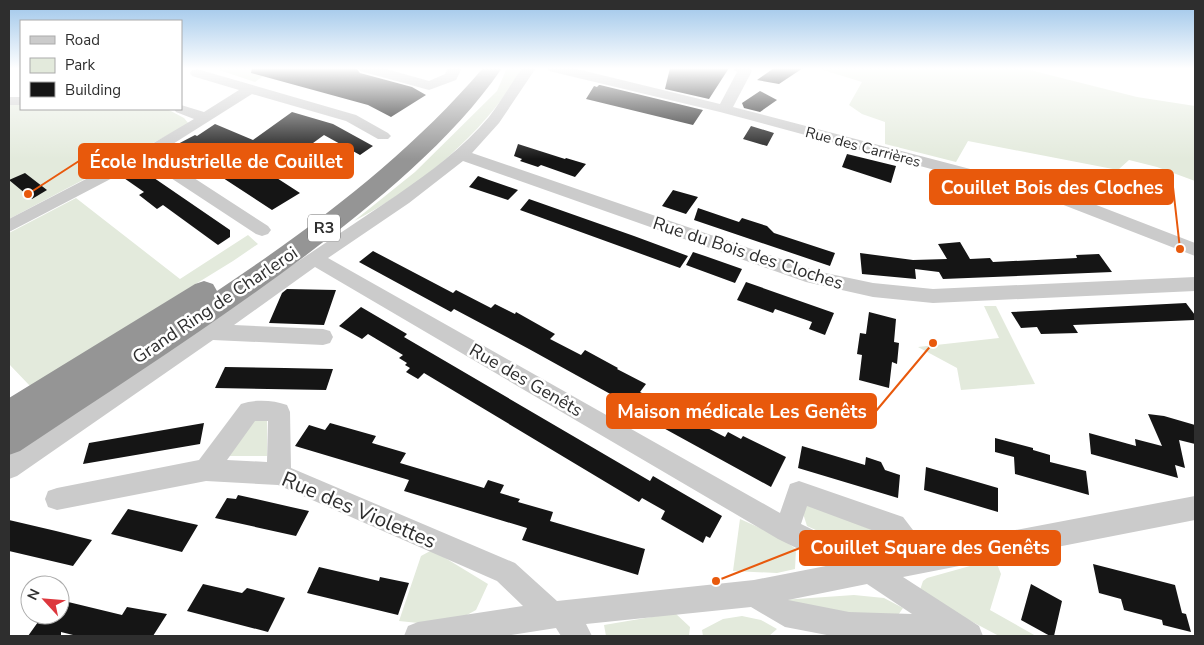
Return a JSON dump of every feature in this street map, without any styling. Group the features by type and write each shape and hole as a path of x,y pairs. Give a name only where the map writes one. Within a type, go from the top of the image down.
{"highway":[{"name":"Grand Ring de Charleroi","path":"9,442 125,354 369,175 424,125 449,98"},
{"name":"Grand Ring de Charleroi","path":"9,414 125,354 301,246 384,181 441,130 468,98"}],"street":[{"path":"9,226 146,154 236,98"},
{"path":"282,98 351,118 383,136"},
{"path":"9,468 211,332 435,175 460,154 493,121 509,98"},
{"name":"Rue des Carrières","path":"679,98 1067,200 1195,250"},
{"path":"724,109 730,98"},
{"path":"182,109 206,118"},
{"path":"146,154 262,230"},
{"name":"Rue du Bois des Cloches","path":"460,154 813,277 848,287 902,295 933,296 1195,284"},
{"name":"Rue des Genêts","path":"314,258 787,530 871,572 960,631"},
{"path":"211,332 323,337"},
{"path":"206,470 248,411 279,412 279,474"},
{"name":"Rue des Violettes","path":"57,499 206,470 279,474 506,572 557,615 578,636"},
{"path":"787,530 799,492 894,526 920,560"},
{"path":"418,636 557,615 754,593 871,572 920,560 1195,508"},
{"path":"754,593 785,613 849,626 960,631"}],"green space":[{"path":"490,98 502,98 470,136 449,156 404,191 354,221 415,172"},
{"path":"853,98 1144,98 1195,106 1195,181 1157,167 1129,160 1118,170 968,141 956,162 885,144 885,122 862,114 849,105"},
{"path":"20,103 20,110 169,110 184,118 189,124 9,219 9,104"},
{"path":"76,198 180,279 248,235 258,244 30,386 9,364 9,233"},
{"path":"984,306 996,306 1035,384 961,390 957,368 918,347 999,338"},
{"path":"250,414 267,419 267,456 228,456"},
{"path":"805,504 872,525 877,532 875,543 864,552 807,526 801,507"},
{"path":"740,519 776,535 796,549 795,569 777,573 733,571"},
{"path":"432,550 488,584 476,610 447,626 399,621 421,556"},
{"path":"995,559 1001,574 990,610 1036,636 999,636 933,601 920,590 923,581 927,578"},
{"path":"854,595 884,598 903,608 896,618 861,617 782,600"},
{"path":"675,613 690,627 689,636 606,636 604,625"},
{"path":"742,616 761,620 777,629 769,636 703,636 702,630 723,619"}],"building":[{"path":"343,98 421,98 391,117 368,105"},
{"path":"653,98 703,110 693,125 586,99"},
{"path":"749,98 773,98 777,100 760,112 744,108 742,103"},
{"path":"292,112 333,124 373,146 360,155 324,135 298,154 294,152 266,171 300,193 272,210 174,146 195,135 197,136 215,124 253,140"},
{"path":"751,126 774,133 767,146 743,139"},
{"path":"518,144 586,164 575,177 541,165 538,167 520,161 522,159 514,156"},
{"path":"847,154 896,166 891,183 842,167"},
{"path":"138,167 230,230 230,237 218,245 163,205 157,209 139,195 144,192 121,176"},
{"path":"25,173 47,190 32,199 9,180"},
{"path":"478,176 518,190 508,200 469,187"},
{"path":"673,190 698,197 686,214 662,206"},
{"path":"529,199 688,256 680,268 520,210"},
{"path":"698,208 739,222 742,218 767,226 774,233 835,253 830,266 694,220"},
{"path":"960,242 970,259 990,258 993,262 1077,258 1076,255 1099,254 1112,272 943,279 939,272 915,269 916,279 862,274 860,253 913,260 947,259 938,244"},
{"path":"373,251 453,293 456,290 491,308 495,304 515,314 516,312 555,334 550,339 581,355 585,350 618,368 646,384 640,392 679,412 682,408 697,416 694,421 725,437 728,432 741,439 743,436 786,457 771,487 627,408 620,404 623,401 529,349 454,309 451,312 359,262"},
{"path":"693,252 742,269 735,283 686,265"},
{"path":"746,282 834,313 825,335 809,329 812,322 775,309 773,313 737,300"},
{"path":"287,289 336,290 324,325 269,323 282,293"},
{"path":"1186,303 1195,315 1195,320 1073,325 1078,333 1041,334 1037,327 1021,328 1011,312"},
{"path":"361,307 407,334 404,337 650,481 653,476 722,516 710,538 706,536 703,543 661,519 665,511 642,498 639,502 424,373 418,379 406,372 410,368 405,365 407,363 399,358 403,355 368,334 362,339 339,326"},
{"path":"869,312 896,319 894,342 899,343 897,364 892,362 889,388 859,380 862,355 857,354 860,333 866,334"},
{"path":"225,367 333,369 326,390 215,388"},
{"path":"1148,414 1164,416 1195,425 1195,444 1179,440 1185,468 1175,465 1178,478 1091,454 1089,433 1136,446 1135,439 1162,446"},
{"path":"204,423 200,444 83,464 89,443"},
{"path":"330,423 376,436 372,443 406,453 400,463 484,488 488,480 504,485 500,493 520,499 518,502 553,512 550,521 645,549 638,575 522,540 527,528 404,491 409,480 295,446 309,425 325,430"},
{"path":"995,438 1033,448 1033,450 1050,455 1050,462 1086,471 1089,495 1015,474 1014,457 995,452"},
{"path":"802,446 865,465 866,457 881,462 885,470 900,475 898,498 798,468"},
{"path":"926,467 998,488 998,512 924,490"},
{"path":"238,495 309,511 296,536 215,518 227,498 236,499"},
{"path":"128,509 198,525 182,552 111,534"},
{"path":"9,520 92,540 73,566 9,551"},
{"path":"1093,564 1175,585 1182,613 1186,614 1191,632 1163,625 1162,620 1124,610 1121,599 1099,593"},
{"path":"319,567 379,581 380,577 409,583 398,615 307,593"},
{"path":"203,584 242,593 247,588 285,598 268,632 187,611"},
{"path":"1031,584 1062,601 1054,636 1050,636 1021,620"},
{"path":"70,602 122,615 127,607 167,614 153,636 77,636 61,632 61,636 28,636 36,625 70,625"}],"place":[{"name":"École Industrielle de Couillet","path":"28,194"},
{"name":"Couillet Bois des Cloches","path":"1180,249"},
{"name":"Maison médicale Les Genêts","path":"933,343"},
{"name":"Couillet Square des Genêts","path":"716,581"}]}
